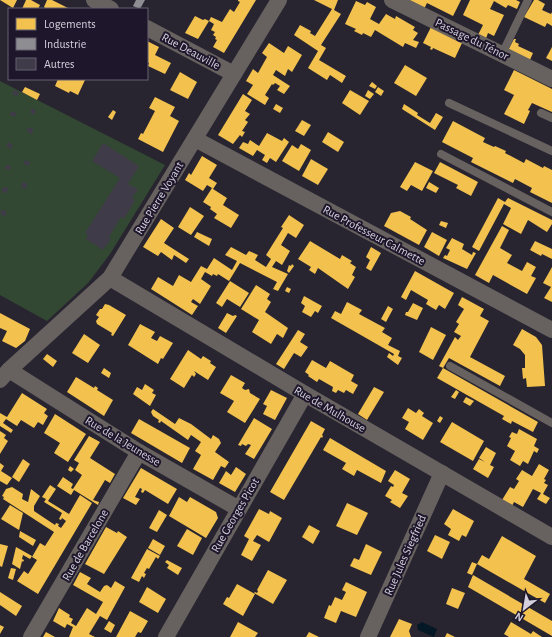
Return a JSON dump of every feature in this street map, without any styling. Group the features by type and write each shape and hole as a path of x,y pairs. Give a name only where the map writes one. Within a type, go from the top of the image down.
{"street":[{"path":"94,0 109,8"},
{"name":"Rue Pierre Voyant","path":"5,375 110,278 279,0"},
{"name":"Passage du Ténor","path":"392,0 552,79"},
{"name":"Rue Deauville","path":"148,29 234,74"},
{"name":"Rue Professeur Calmette","path":"195,139 552,330"},
{"name":"Rue de Mulhouse","path":"110,278 305,394 552,537"},
{"name":"Rue de la Jeunesse","path":"5,375 238,509"},
{"name":"Rue Georges Picot","path":"166,637 305,394"},
{"name":"Rue de Barcelone","path":"31,637 139,452"},
{"name":"Rue Jules Siegfried","path":"368,637 442,473"}],"lane":[{"path":"502,54 528,0"},
{"path":"449,103 552,151"},
{"path":"542,113 552,118"},
{"path":"441,154 552,212"},
{"path":"450,366 552,423"}],"green space":[{"path":"0,81 165,165 110,254 88,283 47,321 0,295"}],"water":[{"path":"422,622 437,629 434,637 418,630 417,625"}],"building: Logements":[{"path":"0,0 17,0 13,8"},
{"path":"26,0 31,0 40,5 38,8 22,8"},
{"path":"47,0 52,0 68,8 45,8 44,7"},
{"path":"238,0 256,0 224,53 213,47 217,40 213,35 215,32 211,30 214,24 209,21 211,17 222,22 230,9 234,12 240,2"},
{"path":"314,0 338,0 334,10 341,14 321,45 326,48 319,60 346,76 342,83 330,75 327,80 308,68 318,51 294,35 300,25 311,31 310,33 315,36 332,9"},
{"path":"408,0 461,0 453,16 427,3 423,11"},
{"path":"470,0 516,0 520,2 517,9 508,5 506,8 494,1 490,9 504,15 494,36 488,33 485,41 477,37 483,25 463,15"},
{"path":"534,0 538,0 545,4 542,10 551,14 552,12 552,26 547,23 545,27 524,17"},
{"path":"356,1 365,5 367,2 376,7 370,19 379,24 386,14 395,19 396,16 415,27 413,30 418,33 413,40 419,42 416,48 405,43 403,47 375,30 371,37 363,33 362,35 354,31 356,29 345,24"},
{"path":"195,16 209,21 198,39 185,33"},
{"path":"432,25 462,43 455,58 433,48 432,50 430,49 431,47 423,43"},
{"path":"514,39 516,39 515,42 519,44 518,46 533,53 529,62 507,52"},
{"path":"148,42 159,47 155,55 171,63 165,74 148,66"},
{"path":"269,43 284,53 288,46 302,55 292,72 288,69 285,76 276,70 273,75 290,86 284,94 277,90 280,86 275,83 273,85 272,84 265,95 269,98 265,105 247,94 253,85 246,81 253,69 258,73 267,57 262,53"},
{"path":"552,47 552,61 546,58"},
{"path":"405,65 427,78 416,96 394,83"},
{"path":"514,70 552,89 552,112 532,103 528,110 530,111 524,124 504,114 514,95 504,90"},
{"path":"180,72 197,82 188,99 170,90"},
{"path":"58,80 85,80 78,95 70,91 69,93 55,86"},
{"path":"372,82 377,86 375,89 369,86"},
{"path":"25,87 40,94 37,100 22,92"},
{"path":"378,87 384,91 381,96 375,92"},
{"path":"350,90 369,101 360,115 342,103"},
{"path":"368,90 374,94 370,99 365,96"},
{"path":"243,94 252,100 245,111 250,114 245,120 248,122 242,131 245,132 242,137 240,135 233,144 218,135"},
{"path":"155,97 175,107 170,116 179,121 163,152 138,139 141,133 143,134 155,111 149,108"},
{"path":"276,104 283,108 280,113 273,109"},
{"path":"404,104 418,113 417,115 430,123 436,113 443,117 435,130 402,109"},
{"path":"113,110 116,112 112,120 108,117"},
{"path":"302,120 311,125 304,136 295,131"},
{"path":"453,121 485,138 483,142 506,151 505,153 524,163 526,159 543,168 544,166 552,170 552,203 530,192 532,188 515,179 513,183 471,162 473,158 442,142"},
{"path":"328,132 344,142 338,152 322,142"},
{"path":"267,133 282,141 284,138 289,142 276,162 270,158 267,163 262,160 265,155 257,150 253,156 239,148 243,142 248,144 250,140 259,146"},
{"path":"301,144 311,150 299,171 282,161 292,145 298,149"},
{"path":"202,156 217,165 209,178 217,183 213,189 227,198 223,205 239,215 231,228 214,218 217,214 210,209 211,207 203,202 212,188 207,185 203,191 185,180 189,173 191,175"},
{"path":"311,159 328,169 318,185 302,176"},
{"path":"415,162 433,171 422,191 411,185 407,191 400,187"},
{"path":"440,162 478,182 471,196 456,188 458,185 434,173"},
{"path":"429,182 439,188 436,193 426,188"},
{"path":"498,198 505,202 508,198 552,220 552,224 547,232 528,220 521,234 503,224 511,208 504,204 479,251 472,247"},
{"path":"190,207 204,216 191,235 178,227"},
{"path":"400,211 411,217 410,219 427,230 419,245 384,226 391,213"},
{"path":"289,215 304,225 296,238 288,233 281,245 290,251 282,265 276,261 272,267 288,274 278,291 273,289 277,282 240,263 229,281 218,274 217,276 213,274 212,276 205,272 201,279 211,286 200,304 193,299 191,302 198,306 192,315 151,289 158,277 173,286 179,275 191,282 201,266 207,269 214,258 232,270 237,261 225,255 231,247 246,255 249,251 258,255 255,260 266,267 271,259 266,255 283,228 281,227"},
{"path":"161,219 174,228 164,243 189,259 186,263 174,255 172,260 161,252 158,256 143,247"},
{"path":"441,221 448,223 446,228 439,225"},
{"path":"502,226 509,230 500,248 512,255 507,263 522,271 527,262 536,267 531,276 536,278 527,294 493,275 489,283 475,275"},
{"path":"197,232 212,239 209,246 194,237"},
{"path":"432,232 447,240 439,256 424,247"},
{"path":"452,238 464,244 462,249 472,255 473,252 476,253 467,269 443,258 445,255 447,256 450,250 446,248"},
{"path":"310,241 340,259 342,255 352,261 350,263 356,267 352,275 355,277 348,289 318,268 315,274 309,270 311,267 298,259"},
{"path":"535,241 552,249 552,259 542,254 541,256 530,250"},
{"path":"371,247 381,253 371,271 366,268 370,260 366,257"},
{"path":"292,264 294,266 289,273 287,271 289,265 291,266"},
{"path":"552,267 552,302 544,298 551,287 543,283"},
{"path":"415,271 454,293 445,309 439,305 436,310 426,304 428,300 411,290 406,300 401,297"},
{"path":"230,281 249,293 240,307 227,299 222,307 216,303"},
{"path":"256,285 270,294 267,299 271,302 265,312 288,328 283,338 277,334 271,344 252,332 259,320 241,309"},
{"path":"287,287 291,289 289,293 285,291"},
{"path":"304,296 322,306 318,313 315,311 311,317 302,312 305,306 301,303"},
{"path":"462,297 484,309 480,316 489,321 470,357 505,376 500,386 449,358 443,368 439,366 455,337 458,340 461,336 454,332 459,324 456,322 464,309 458,305"},
{"path":"347,302 362,310 359,314 385,328 382,332 392,338 388,345 400,351 398,356 402,358 398,365 387,357 389,353 393,356 394,354 331,318 335,311 341,314"},
{"path":"413,303 423,308 417,320 405,315"},
{"path":"105,304 126,315 113,336 111,335 112,333 97,324 96,321 99,317 96,315"},
{"path":"388,306 393,309 386,322 381,319"},
{"path":"0,313 30,329 25,341 16,348 2,341 7,331 0,328"},
{"path":"227,313 237,316 226,333 218,328"},
{"path":"140,324 155,332 151,338 157,341 160,336 173,343 158,364 128,345"},
{"path":"431,327 446,335 433,360 419,352"},
{"path":"522,329 536,337 542,345 545,386 527,387 526,378 523,379 522,368 525,368 525,355 520,349 513,345"},
{"path":"298,330 305,334 300,342 308,347 301,357 294,353 284,369 276,364"},
{"path":"84,334 100,345 88,363 72,353"},
{"path":"188,350 201,359 203,356 211,361 210,363 216,367 208,380 194,371 196,374 194,377 192,375 184,388 170,379"},
{"path":"47,354 57,361 53,367 43,359"},
{"path":"312,360 326,368 330,361 354,375 351,381 358,385 353,394 346,390 344,393 338,390 336,393 332,391 333,387 319,379 317,382 308,376 309,375 305,372"},
{"path":"104,368 111,373 109,378 101,373"},
{"path":"443,368 538,422 533,432 512,421 511,424 502,419 504,416 437,378"},
{"path":"231,375 245,383 242,388 245,390 249,389 250,393 260,399 245,423 227,412 234,401 220,393"},
{"path":"76,377 94,388 95,386 98,388 97,390 113,400 104,416 67,392"},
{"path":"145,384 154,390 152,393 156,395 150,406 133,394 137,387 142,390"},
{"path":"374,387 384,392 367,420 358,414"},
{"path":"271,390 287,398 275,420 263,414 267,406 263,404"},
{"path":"456,390 459,392 455,399 451,397"},
{"path":"22,393 47,409 44,413 48,416 43,425 38,422 34,428 21,420 17,426 6,419 3,423 13,430 11,433 0,426 0,413 7,417"},
{"path":"466,397 474,401 470,406 463,402"},
{"path":"408,408 416,413 419,409 424,413 422,416 433,423 423,440 405,429 409,422 402,418"},
{"path":"153,409 175,424 179,418 191,424 211,439 213,435 219,439 221,443 215,452 229,462 225,468 221,466 213,480 193,469 201,455 195,451 201,442 191,435 188,440 161,421 160,423 158,422 159,420 153,416 151,412"},
{"path":"55,414 86,434 68,462 54,453 60,443 44,433"},
{"path":"440,416 443,418 440,423 437,421"},
{"path":"254,418 272,429 254,459 245,454 251,445 238,445"},
{"path":"139,419 190,448 182,463 131,433"},
{"path":"311,421 325,429 322,435 323,436 284,500 270,492"},
{"path":"452,422 484,441 473,461 440,442"},
{"path":"519,429 537,439 534,446 539,449 537,453 534,451 528,464 523,461 520,466 510,460 515,451 507,446 512,432 517,434"},
{"path":"0,431 6,435 4,438 8,441 0,454"},
{"path":"89,436 100,442 90,458 115,474 110,483 105,480 93,500 99,502 98,505 74,490 71,495 57,486 63,477 73,484 71,488 73,489 82,475 75,470 79,463 74,460"},
{"path":"330,438 386,471 381,483 357,470 354,476 342,469 346,463 323,450"},
{"path":"486,447 496,453 490,465 494,467 488,478 473,469 479,459 485,462 479,458"},
{"path":"23,459 30,464 19,482 12,477"},
{"path":"0,463 4,466 1,471 12,478 7,485 0,481"},
{"path":"539,464 549,470 544,479 546,480 544,483 548,485 543,494 550,498 546,504 537,499 541,493 533,489 523,507 514,502 512,506 502,500 510,487 514,489 519,481 516,479 522,470 532,476"},
{"path":"70,466 74,469 71,472 68,470"},
{"path":"236,467 246,474 235,492 219,483 226,471 231,475"},
{"path":"141,468 177,489 168,504 145,490 143,493 141,492 142,489 140,488 135,497 140,499 136,505 123,498"},
{"path":"395,470 410,479 402,493 408,496 400,508 390,502 392,500 385,496 391,486 393,487 394,485 388,481"},
{"path":"50,485 56,489 48,501 69,514 80,495 92,503 38,594 17,581 24,571 28,574 37,560 32,557 40,543 45,546 54,532 3,499 4,497 2,496 6,489 12,487 23,494 22,499 28,502 31,489 40,496 34,506 34,511 55,525 56,523 59,524 58,526 61,528 66,521 62,518 61,520 59,519 62,513 44,502 46,499 42,497"},
{"path":"179,497 187,502 190,497 216,512 218,518 206,538 169,516"},
{"path":"347,503 368,513 357,535 336,526"},
{"path":"10,505 23,513 19,530 1,519"},
{"path":"259,509 269,514 270,511 282,518 269,542 257,535 253,541 261,545 252,561 241,555 249,539 244,536"},
{"path":"453,509 474,521 466,537 462,535 459,541 448,535 451,529 444,524"},
{"path":"159,510 167,515 157,532 149,528"},
{"path":"309,525 320,531 313,544 302,537"},
{"path":"106,527 117,533 118,531 127,537 104,574 85,564"},
{"path":"187,529 202,538 193,555 177,546"},
{"path":"20,531 36,540 33,546 19,537"},
{"path":"435,535 450,542 442,559 427,551"},
{"path":"502,536 536,556 524,579 550,594 545,603 477,564 482,555 489,559"},
{"path":"153,539 165,546 160,555 148,548"},
{"path":"0,544 8,546 2,567 0,566"},
{"path":"366,544 382,552 371,575 350,566 354,558 359,560"},
{"path":"16,547 32,556 30,559 23,555 22,559 24,560 23,562 22,561 20,569 12,564"},
{"path":"147,549 160,556 158,559 156,557 149,569 147,568 144,573 146,574 144,578 142,576 139,582 131,578"},
{"path":"167,560 182,568 178,575 167,568 169,565 165,562"},
{"path":"472,562 477,564 472,575 467,573"},
{"path":"11,568 16,569 13,580 8,578"},
{"path":"268,570 287,580 273,604 254,593 257,593 257,590"},
{"path":"80,572 91,578 87,584 100,592 104,586 107,585 111,588 115,581 125,587 107,620 100,616 89,634 95,637 69,637 73,627 67,624 65,628 53,621 59,608 70,615 69,617 73,619 71,623 76,626 87,608 96,614 103,602 73,585"},
{"path":"473,575 552,621 552,636 468,587"},
{"path":"346,582 367,592 356,617 341,611 336,623 324,618 329,605 331,606 335,597 342,600 346,592 342,590"},
{"path":"237,584 255,594 243,616 223,604 227,597 229,598"},
{"path":"147,587 166,599 158,613 139,602"},
{"path":"452,588 465,593 458,609 446,604"},
{"path":"0,592 22,606 16,616 0,605"},
{"path":"130,611 148,621 141,633 138,632 135,637 116,637"},
{"path":"399,619 412,624 409,631 411,637 390,637"},
{"path":"109,621 115,625 111,633 104,629"},
{"path":"238,622 258,633 255,637 230,637"},
{"path":"511,622 531,634 533,631 542,637 509,637 504,634"},
{"path":"0,625 4,627 0,634"},
{"path":"46,632 55,637 43,637"},
{"path":"309,632 319,637 306,637"},
{"path":"447,633 455,637 445,637"}],"building: Industrie":[{"path":"136,0 145,0 141,8 133,6"}],"building: Autres":[{"path":"14,90 19,92 17,96 12,94"},
{"path":"32,108 36,111 34,115 30,112"},
{"path":"11,111 16,113 15,117 10,115"},
{"path":"28,127 33,129 32,134 27,132"},
{"path":"8,142 13,145 11,149 6,146"},
{"path":"103,143 139,166 128,184 138,189 132,198 135,200 124,219 121,217 109,237 111,239 103,250 86,239 88,235 85,233 120,178 92,161"},
{"path":"25,160 30,162 28,166 24,164"},
{"path":"6,165 11,166 10,170 5,169"},
{"path":"23,182 27,184 26,189 21,187"},
{"path":"3,187 8,188 7,193 2,192"},
{"path":"1,210 6,211 6,216 1,215"}]}
